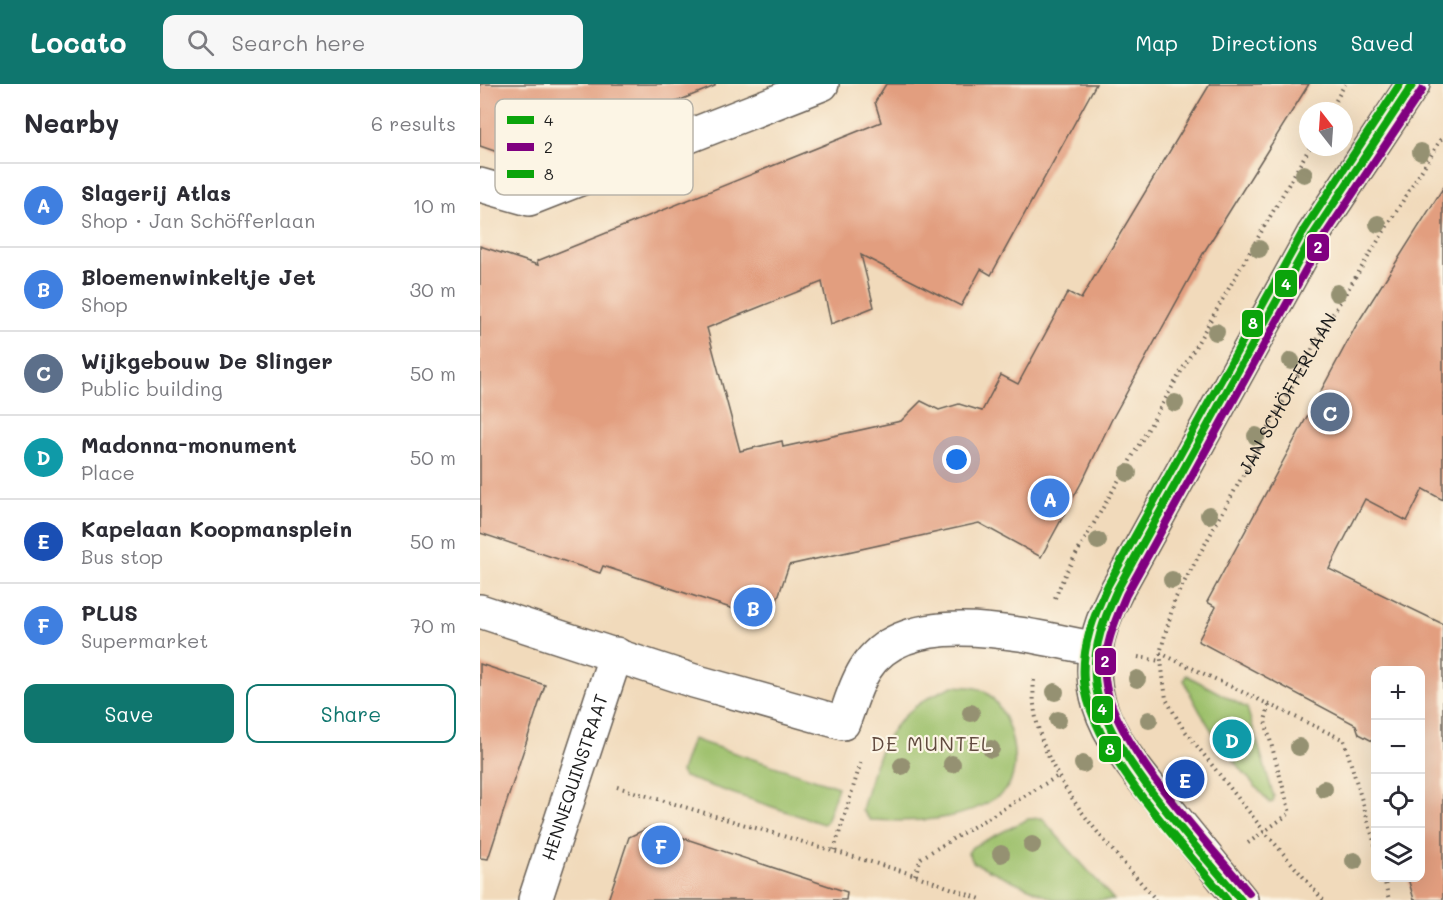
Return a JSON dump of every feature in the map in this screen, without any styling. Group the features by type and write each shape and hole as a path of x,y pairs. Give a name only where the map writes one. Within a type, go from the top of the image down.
{"street":[{"path":"693,135 822,84"},
{"path":"1241,900 1122,753 1105,725 1095,683 1096,649 1100,627 1117,590 1313,235 1413,84"},
{"path":"480,185 495,189"},
{"path":"515,195 529,199 539,195"},
{"path":"480,611 694,681 843,723 866,668 882,651 901,640 928,632 977,628 1096,649"},
{"name":"HENNEQUINSTRAAT","path":"535,900 616,654"}],"path":[{"path":"1335,102 1346,84"},
{"name":"JAN SCHÖFFERLAAN","path":"1323,900 1264,831 1182,727 1166,699 1160,653 1175,599 1287,394 1321,333 1443,136"},
{"path":"1156,900 1071,799 1045,751 1033,692 1037,637 1066,572 1305,156"},
{"path":"1160,653 1344,740 1371,832"},
{"path":"1239,850 1290,813 1265,721 1269,705"},
{"path":"834,850 870,732 843,723"},
{"path":"577,775 834,850 915,875 983,900"},
{"path":"915,875 921,858 1058,776"},
{"path":"1385,882 1389,900"}],"green space":[{"path":"1186,675 1247,708 1274,797 1273,802 1270,803 1245,774 1211,730 1184,680"},
{"path":"953,686 981,689 1001,710 1008,724 1014,755 1014,770 1010,783 1002,793 987,803 955,815 922,820 870,820 862,810 874,768 890,734 900,720 914,707"},
{"path":"692,739 838,787 826,822 823,824 684,777 681,772"},
{"path":"1042,818 1114,900 1055,900 974,863 968,853 972,847 1028,819"}],"building":[{"path":"480,84 715,84 715,86 683,99 495,99 495,151 480,146"},
{"path":"886,84 1096,84 991,275 981,269 961,306 861,255 874,307 831,324 822,282 707,328 740,451 782,441 783,447 901,421 921,401 939,410 959,404 982,411 1001,375 1018,384 1068,292 1081,299 1210,84 1309,84 1204,252 1111,421 1085,476 1041,557 979,523 789,565 770,621 603,566 600,573 480,533 480,246 538,265 537,261 881,122 875,102"},
{"path":"1443,188 1443,500 1423,489 1407,521 1365,499 1329,569 1443,624 1443,900 1414,900 1409,882 1425,882 1425,666 1371,666 1371,740 1359,734 1356,725 1198,641 1216,607 1207,602 1357,324"},
{"path":"480,664 545,685 488,859 480,858"},
{"path":"650,827 847,892 846,900 608,900 629,837"}],"transit line":[{"name":"8","path":"1227,900 1141,796 1120,767 1103,737 1090,708 1084,681 1087,644 1093,620 1108,585 1304,230 1400,84"},
{"name":"4","path":"1241,900 1153,794 1113,733 1100,704 1095,678 1098,644 1117,590 1313,235 1413,84"},
{"name":"2","path":"1249,893 1187,820 1142,761 1124,731 1111,703 1105,678 1108,645 1126,595 1322,240 1422,90"}],"place":[{"name":"Wijkgebouw De Slinger","path":"1330,412"},
{"name":"Slagerij Atlas","path":"1050,498"},
{"name":"Bloemenwinkeltje Jet","path":"753,607"},
{"name":"Madonna-monument","path":"1232,739"},
{"name":"Kapelaan Koopmansplein","path":"1185,779"},
{"name":"PLUS","path":"661,845"}],"district":[{"name":"DE MUNTEL","path":"932,744"}]}
